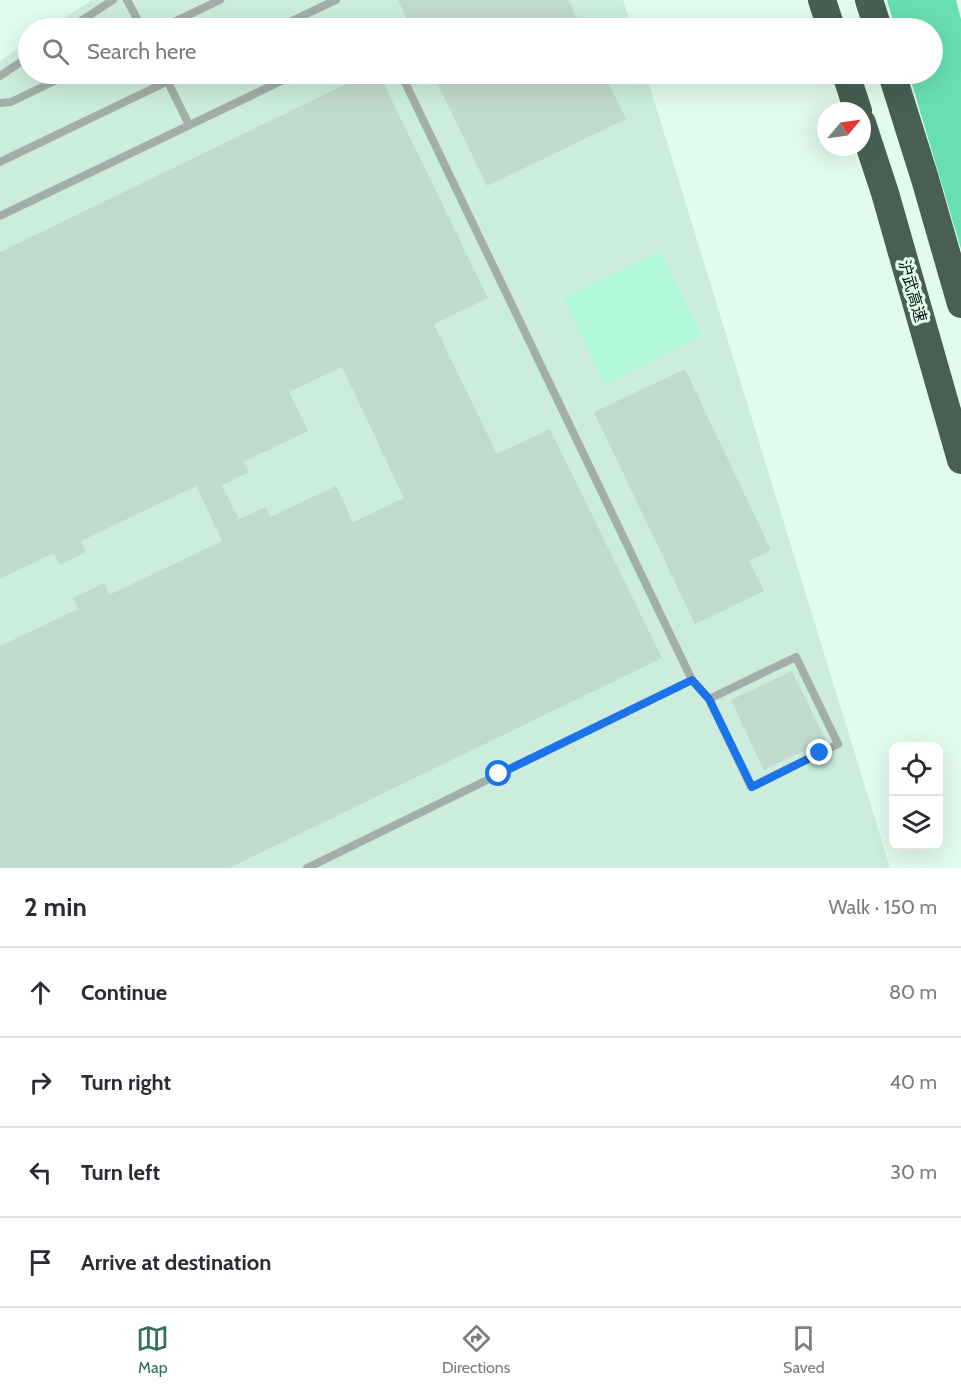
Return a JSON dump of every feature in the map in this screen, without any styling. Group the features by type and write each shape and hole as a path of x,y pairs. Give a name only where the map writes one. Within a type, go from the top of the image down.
{"highway":[{"path":"822,0 828,18"},
{"path":"869,0 875,18"},
{"path":"849,84 855,102"},
{"path":"895,84 961,304"},
{"name":"沪武高速","path":"871,150 961,460"}],"lane":[{"path":"85,18 113,0"},
{"path":"128,0 137,18"},
{"path":"182,18 220,0"},
{"path":"298,18 336,0"},
{"path":"0,76 18,64"},
{"path":"0,103 11,102 48,84"},
{"path":"0,162 152,84"},
{"path":"169,84 189,125"},
{"path":"0,216 275,84"},
{"path":"406,84 692,680 709,699 752,787 838,744 796,657 709,699"},
{"path":"306,868 692,680"}],"shaded area":[{"path":"92,0 623,0 629,18 64,18"},
{"path":"18,49 18,84 649,84 890,868 0,868 0,61"}],"green space":[{"path":"887,0 956,0 961,19 961,249 912,84 943,84 943,18 892,18"},
{"path":"660,251 702,336 604,384 563,298"}],"building":[{"path":"398,0 568,0 577,18 406,18"},
{"path":"346,84 384,84 488,298 434,324 497,454 550,429 662,658 229,868 0,868 0,646 78,609 73,598 104,583 109,595 222,541 196,486 81,541 86,552 60,565 54,553 0,579 0,252","holes":["342,367 404,498 353,522 336,486 270,517 266,507 239,519 222,485 249,472 243,462 308,431 289,392"]},
{"path":"438,84 609,84 626,119 487,186"},
{"path":"685,369 771,550 749,561 764,591 695,624 594,412"},
{"path":"792,671 826,740 764,770 731,700"}],"route":[{"path":"499,774 692,680 709,699 752,787 820,753"}]}
